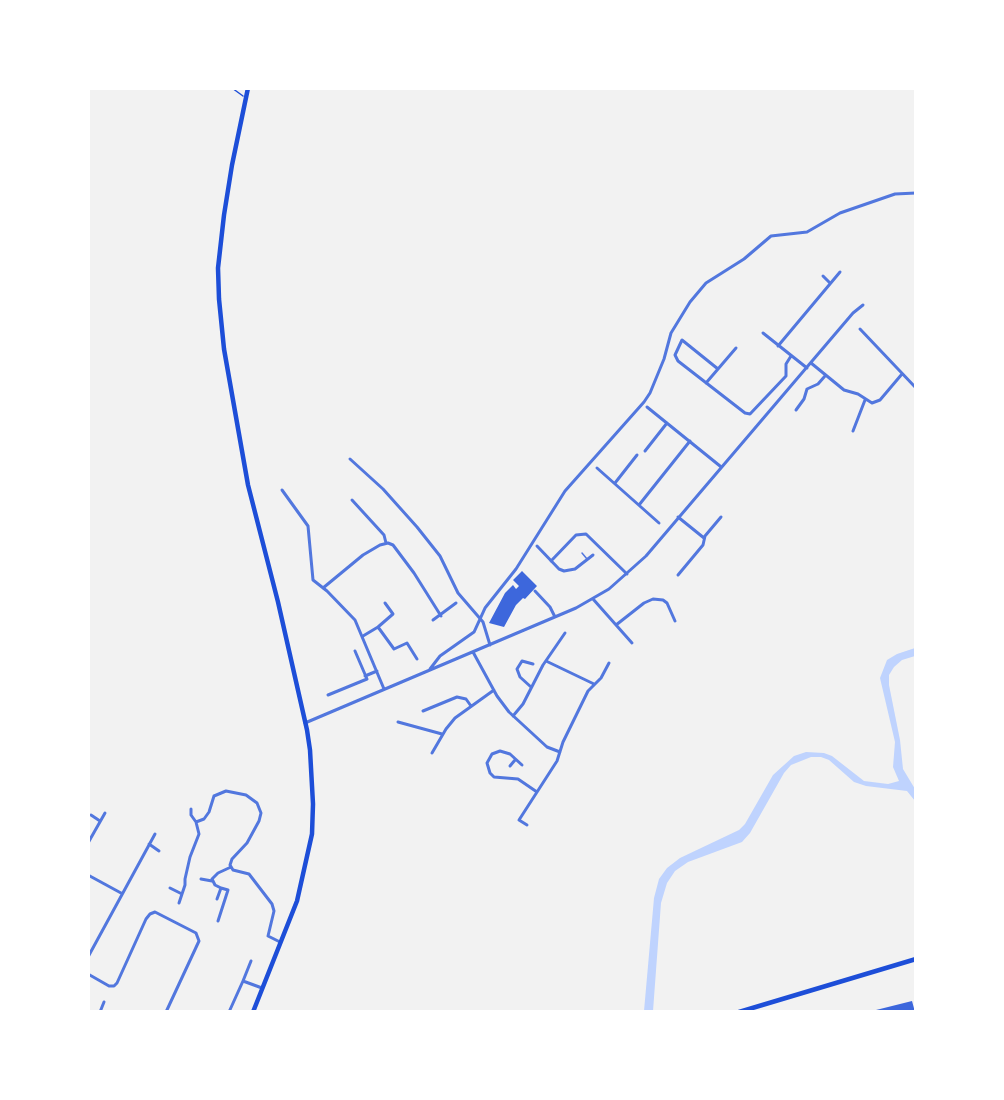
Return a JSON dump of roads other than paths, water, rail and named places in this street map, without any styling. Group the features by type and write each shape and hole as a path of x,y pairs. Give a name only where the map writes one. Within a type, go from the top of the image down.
{"main road":[{"path":"248,88 224,214 218,268 219,299 224,349 248,485 305,723 312,767 312,834 297,902 253,1011"},
{"path":"739,1011 915,959"}],"street":[{"path":"430,669 440,656 470,637 486,608 516,570 565,491 644,402 664,359 671,333 690,302 706,283 744,259 771,236 807,232 840,213 895,194 915,193"},
{"path":"778,346 840,272"},
{"path":"823,276 831,283"},
{"path":"305,723 555,617 593,599 627,574 646,556 853,313 863,305"},
{"path":"860,329 915,388"},
{"path":"763,333 807,368"},
{"path":"718,369 682,340 676,350 676,358 745,413 750,414 786,376 786,364 791,356"},
{"path":"706,382 736,348"},
{"path":"811,363 844,390 858,394 873,403 880,400 902,374"},
{"path":"796,410 804,399 807,389 818,384 825,376"},
{"path":"854,431 865,400"},
{"path":"647,407 721,467"},
{"path":"645,451 667,423"},
{"path":"639,505 690,441"},
{"path":"615,483 637,455"},
{"path":"350,459 383,489 440,556 458,593 481,618 490,645"},
{"path":"597,468 659,523"},
{"path":"282,490 308,526 313,580 353,618 363,636 384,689"},
{"path":"352,500 384,535 386,543"},
{"path":"678,517 704,538"},
{"path":"678,575 703,545 704,538 721,517"},
{"path":"551,561 576,535 586,534 627,574"},
{"path":"323,588 363,555 386,543 393,545 441,616"},
{"path":"537,546 559,569 570,572 593,555"},
{"path":"535,591 550,607 555,617"},
{"path":"593,599 632,643"},
{"path":"616,625 644,603 653,599 667,603 675,621"},
{"path":"363,636 393,614 385,603"},
{"path":"433,620 456,603"},
{"path":"378,627 394,649 408,643 417,659"},
{"path":"513,716 523,704 565,633"},
{"path":"328,695 367,679 355,651"},
{"path":"473,652 494,690 513,716 548,747 560,752"},
{"path":"531,687 520,677 518,669 522,661 533,664"},
{"path":"546,662 594,684"},
{"path":"527,825 519,820 554,767 588,691 601,678 609,663"},
{"path":"365,676 377,671"},
{"path":"432,753 442,734 455,718 494,690"},
{"path":"423,711 457,697 465,699 471,706"},
{"path":"398,722 442,734"},
{"path":"522,765 504,751 495,752 487,764 490,773 500,778 518,779 537,792"},
{"path":"510,766 516,760"},
{"path":"196,822 206,818 212,799 223,791 237,792 257,803 260,810 259,821 244,848 232,859 231,867"},
{"path":"179,903 190,857 199,834 196,822 190,815 191,809"},
{"path":"88,843 105,813"},
{"path":"91,815 100,821"},
{"path":"88,957 154,834"},
{"path":"148,844 159,851"},
{"path":"212,881 217,874 231,867 249,874 272,904 274,911 268,936 282,943"},
{"path":"88,875 122,893"},
{"path":"201,879 212,881 228,890 218,921"},
{"path":"171,888 182,894"},
{"path":"217,899 221,888"},
{"path":"88,974 109,986 114,986 146,919 155,912 196,933 199,940 166,1011"},
{"path":"229,1011 251,960"},
{"path":"243,981 263,988"},
{"path":"100,1011 104,1002"}],"lane":[{"path":"582,553 587,560"}],"water":[{"path":"915,648 915,656 902,660 894,667 889,675 889,685 900,740 903,769 915,789 915,801 907,791 866,786 854,782 829,760 821,757 811,757 791,765 784,773 750,833 742,842 688,862 675,871 667,883 661,903 653,1011 644,1011 654,898 659,879 667,868 680,858 739,830 745,824 773,775 794,756 806,752 824,753 832,756 864,781 888,784 899,781 893,767 895,742 880,678 887,660"}]}
